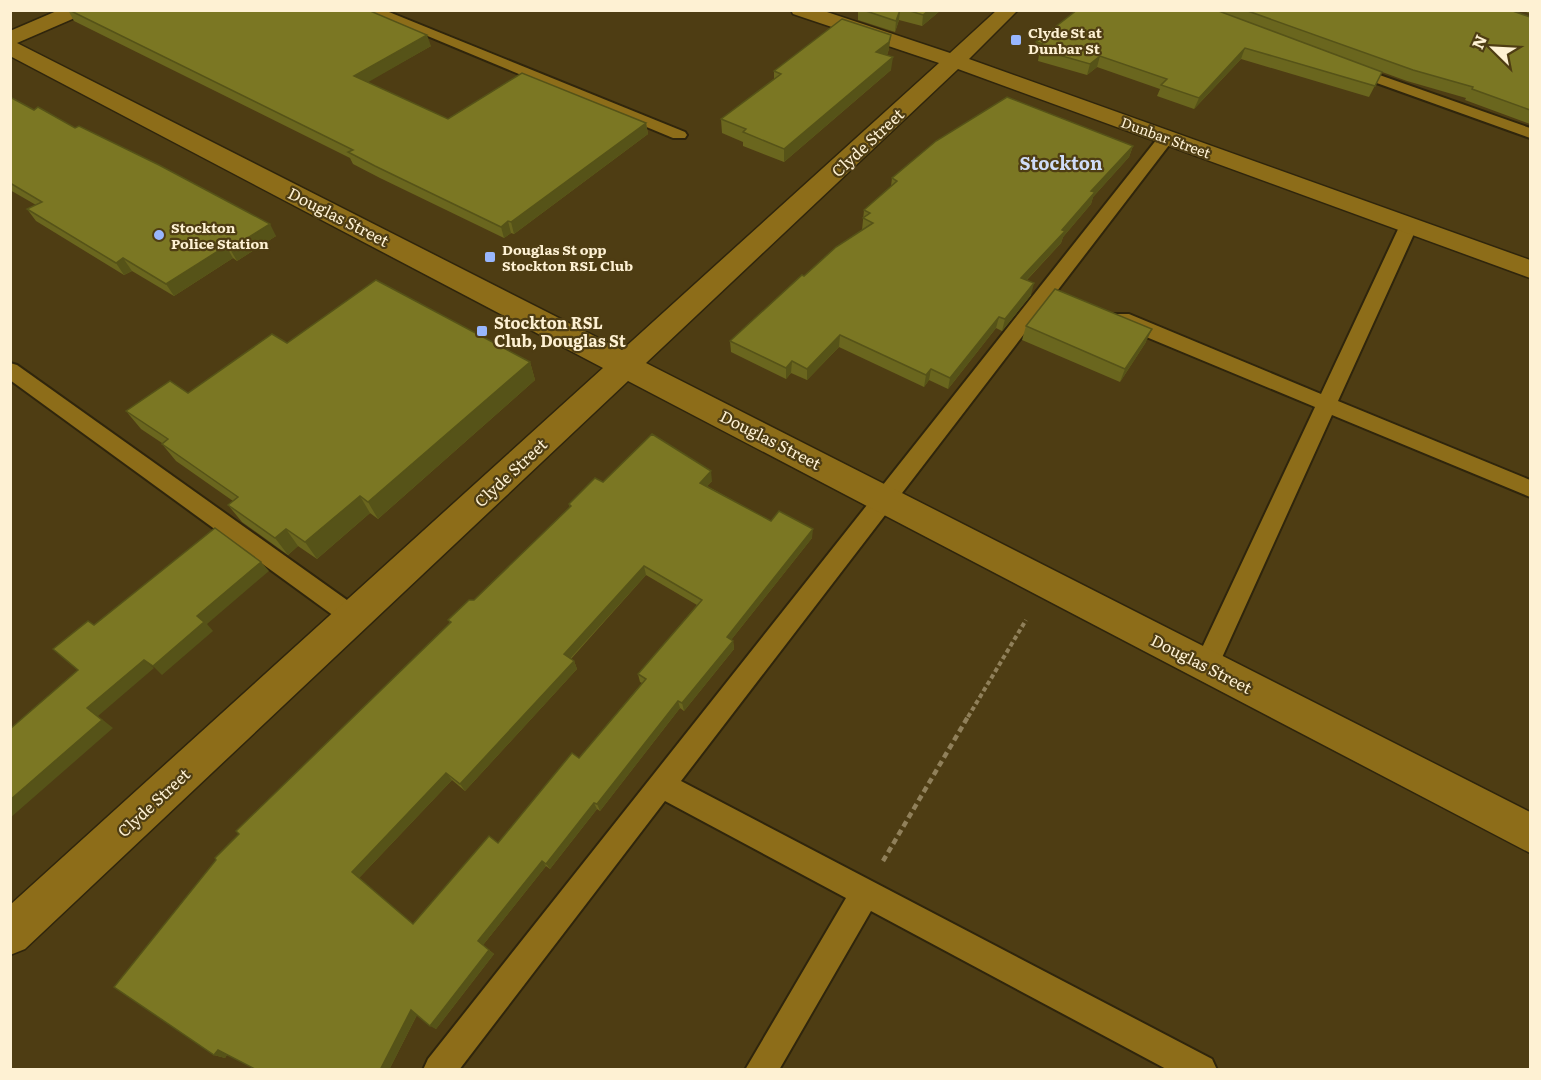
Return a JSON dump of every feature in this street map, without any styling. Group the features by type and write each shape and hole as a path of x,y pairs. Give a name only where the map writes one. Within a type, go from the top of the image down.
{"street":[{"path":"10,39 77,10"},
{"name":"Dunbar Street","path":"800,10 955,61 1167,136 1530,269"},
{"name":"Clyde Street","path":"10,934 1010,10"},
{"name":"Douglas Street","path":"10,48 627,364 1530,833"}],"lane":[{"path":"371,10 679,135"},
{"path":"1332,62 1530,134"},
{"path":"439,1070 1167,136"},
{"path":"1206,665 1409,225"},
{"path":"1049,289 1071,298"},
{"path":"1104,312 1530,489"},
{"path":"10,370 353,616"},
{"path":"661,785 1201,1070"},
{"path":"761,1070 865,893"}],"path":[{"path":"865,893 1026,620"}],"building":[{"path":"69,10 368,10 427,35 354,76 448,119 522,73 646,123 501,227 348,152 353,150"},
{"path":"863,10 900,10 896,21"},
{"path":"907,10 929,10 923,15"},
{"path":"1077,10 1216,10 1382,72 1375,86 1245,48 1199,98 1161,85 1167,79 1100,56 1090,64 1041,50 1044,47 1041,45 1043,44 1036,42"},
{"path":"1245,10 1510,10 1530,17 1530,110 1472,89 1473,87 1413,70"},
{"path":"842,19 891,35 889,42 876,52 893,57 784,149 743,132 746,129 721,119 781,74 774,71"},
{"path":"10,97 34,110 38,107 75,128 79,126 159,165 270,224 230,249 226,246 166,284 123,258 116,263 27,209 42,202 10,183"},
{"path":"1007,97 1133,146 1091,191 1095,192 1062,230 1065,231 1021,278 1034,283 1005,319 999,317 950,378 931,369 926,375 840,335 807,369 792,361 786,368 730,341 802,275 804,276 836,247 873,223 863,218 870,213 864,210 897,181 892,178 936,141"},
{"path":"376,280 530,362 368,502 360,496 305,542 286,529 275,538 228,505 238,497 162,444 168,439 126,411 170,381 188,393 272,334 287,343"},
{"path":"1055,289 1152,329 1125,369 1026,326"},
{"path":"652,434 711,471 700,483 771,521 779,511 813,529 727,637 733,641 682,703 678,701 597,804 594,803 546,864 542,861 478,941 489,950 430,1026 411,1010 380,1070 257,1070 218,1050 214,1055 114,987 216,860 215,858 239,834 236,831 451,622 448,620 469,600 474,600 571,506 569,504 595,478 603,482","holes":["644,566 702,600 638,674 646,679 579,758 572,753 498,843 489,836 413,924 352,872 446,773 460,784 574,661 564,654"]},
{"path":"215,528 261,562 197,616 204,622 153,666 144,660 87,708 102,720 10,800 10,729 78,670 53,649 88,621 94,625"}],"place":[{"name":"Clyde St at Dunbar St","path":"1016,40"},
{"name":"Stockton Police Station","path":"159,235"},
{"name":"Douglas St opp Stockton RSL Club","path":"490,257"},
{"name":"Stockton RSL Club, Douglas St","path":"482,331"}],"district":[{"name":"Stockton","path":"1061,162"}]}
